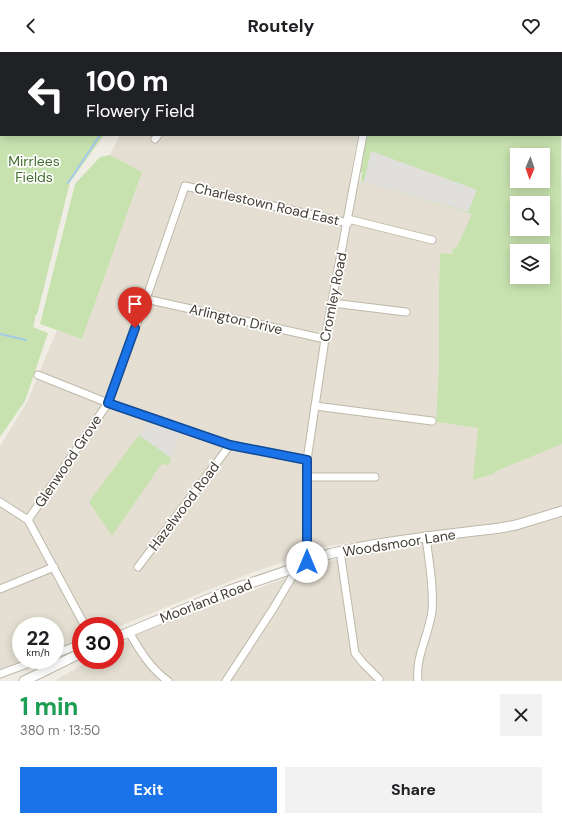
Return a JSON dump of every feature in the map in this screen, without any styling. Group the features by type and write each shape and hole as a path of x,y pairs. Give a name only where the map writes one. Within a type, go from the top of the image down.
{"street":[{"name":"Cromley Road","path":"307,562 307,460 325,339 363,136"},
{"name":"Charlestown Road East","path":"185,186 432,240"},
{"name":"Glenwood Grove","path":"28,520 108,403 185,186"},
{"name":"Arlington Drive","path":"146,298 325,339"},
{"path":"332,303 406,312"},
{"path":"38,375 108,403 230,445 307,460"},
{"path":"315,406 432,421"},
{"name":"Hazelwood Road","path":"138,567 230,445"},
{"path":"307,477 375,478"},
{"path":"0,502 28,520 80,617"},
{"name":"Woodsmoor Lane","path":"298,567 307,562 340,551 383,543 510,526 562,511"},
{"path":"418,681 417,671 432,613 433,592 426,537"},
{"path":"340,551 356,653 363,664 379,679"},
{"path":"0,589 54,567"},
{"path":"226,681 273,609 298,567"},
{"name":"Moorland Road","path":"124,634 230,590 298,567"},
{"path":"129,632 143,655 157,673 168,681"},
{"path":"24,681 72,657"},
{"path":"0,674 14,669"}],"shaded area":[{"path":"120,136 358,136 350,178 477,215 459,254 440,253 439,365 436,422 478,428 474,480 494,474 494,472 562,444 562,507 506,522 328,546 248,574 124,624 124,617 72,617 72,644 64,648 64,617 12,617 12,666 0,670 0,446 27,402 57,330 82,338 142,172 110,155"},
{"path":"371,151 477,190 468,212 364,182"},
{"path":"149,422 181,433 171,458 139,435"},
{"path":"562,515 562,681 54,681 75,669 124,669 124,642 138,634 336,559 426,537"}],"green space":[{"name":"Mirrlees Fields","path":"0,136 103,136 70,182 33,327 48,333 25,401 0,437"},
{"path":"366,136 561,136 562,444 494,472 494,474 473,480 478,428 436,422 439,365 440,253 453,254 452,250 458,245 472,214 361,181 362,172 360,172"},
{"path":"110,155 142,172 82,339 40,324 75,184 100,157"},
{"path":"149,422 181,433 168,466 162,463 112,536 89,502"}],"waterway":[{"path":"68,183 99,136"},
{"path":"0,334 26,340"}],"route":[{"path":"135,328 108,403 230,445 307,460 307,562"}]}
